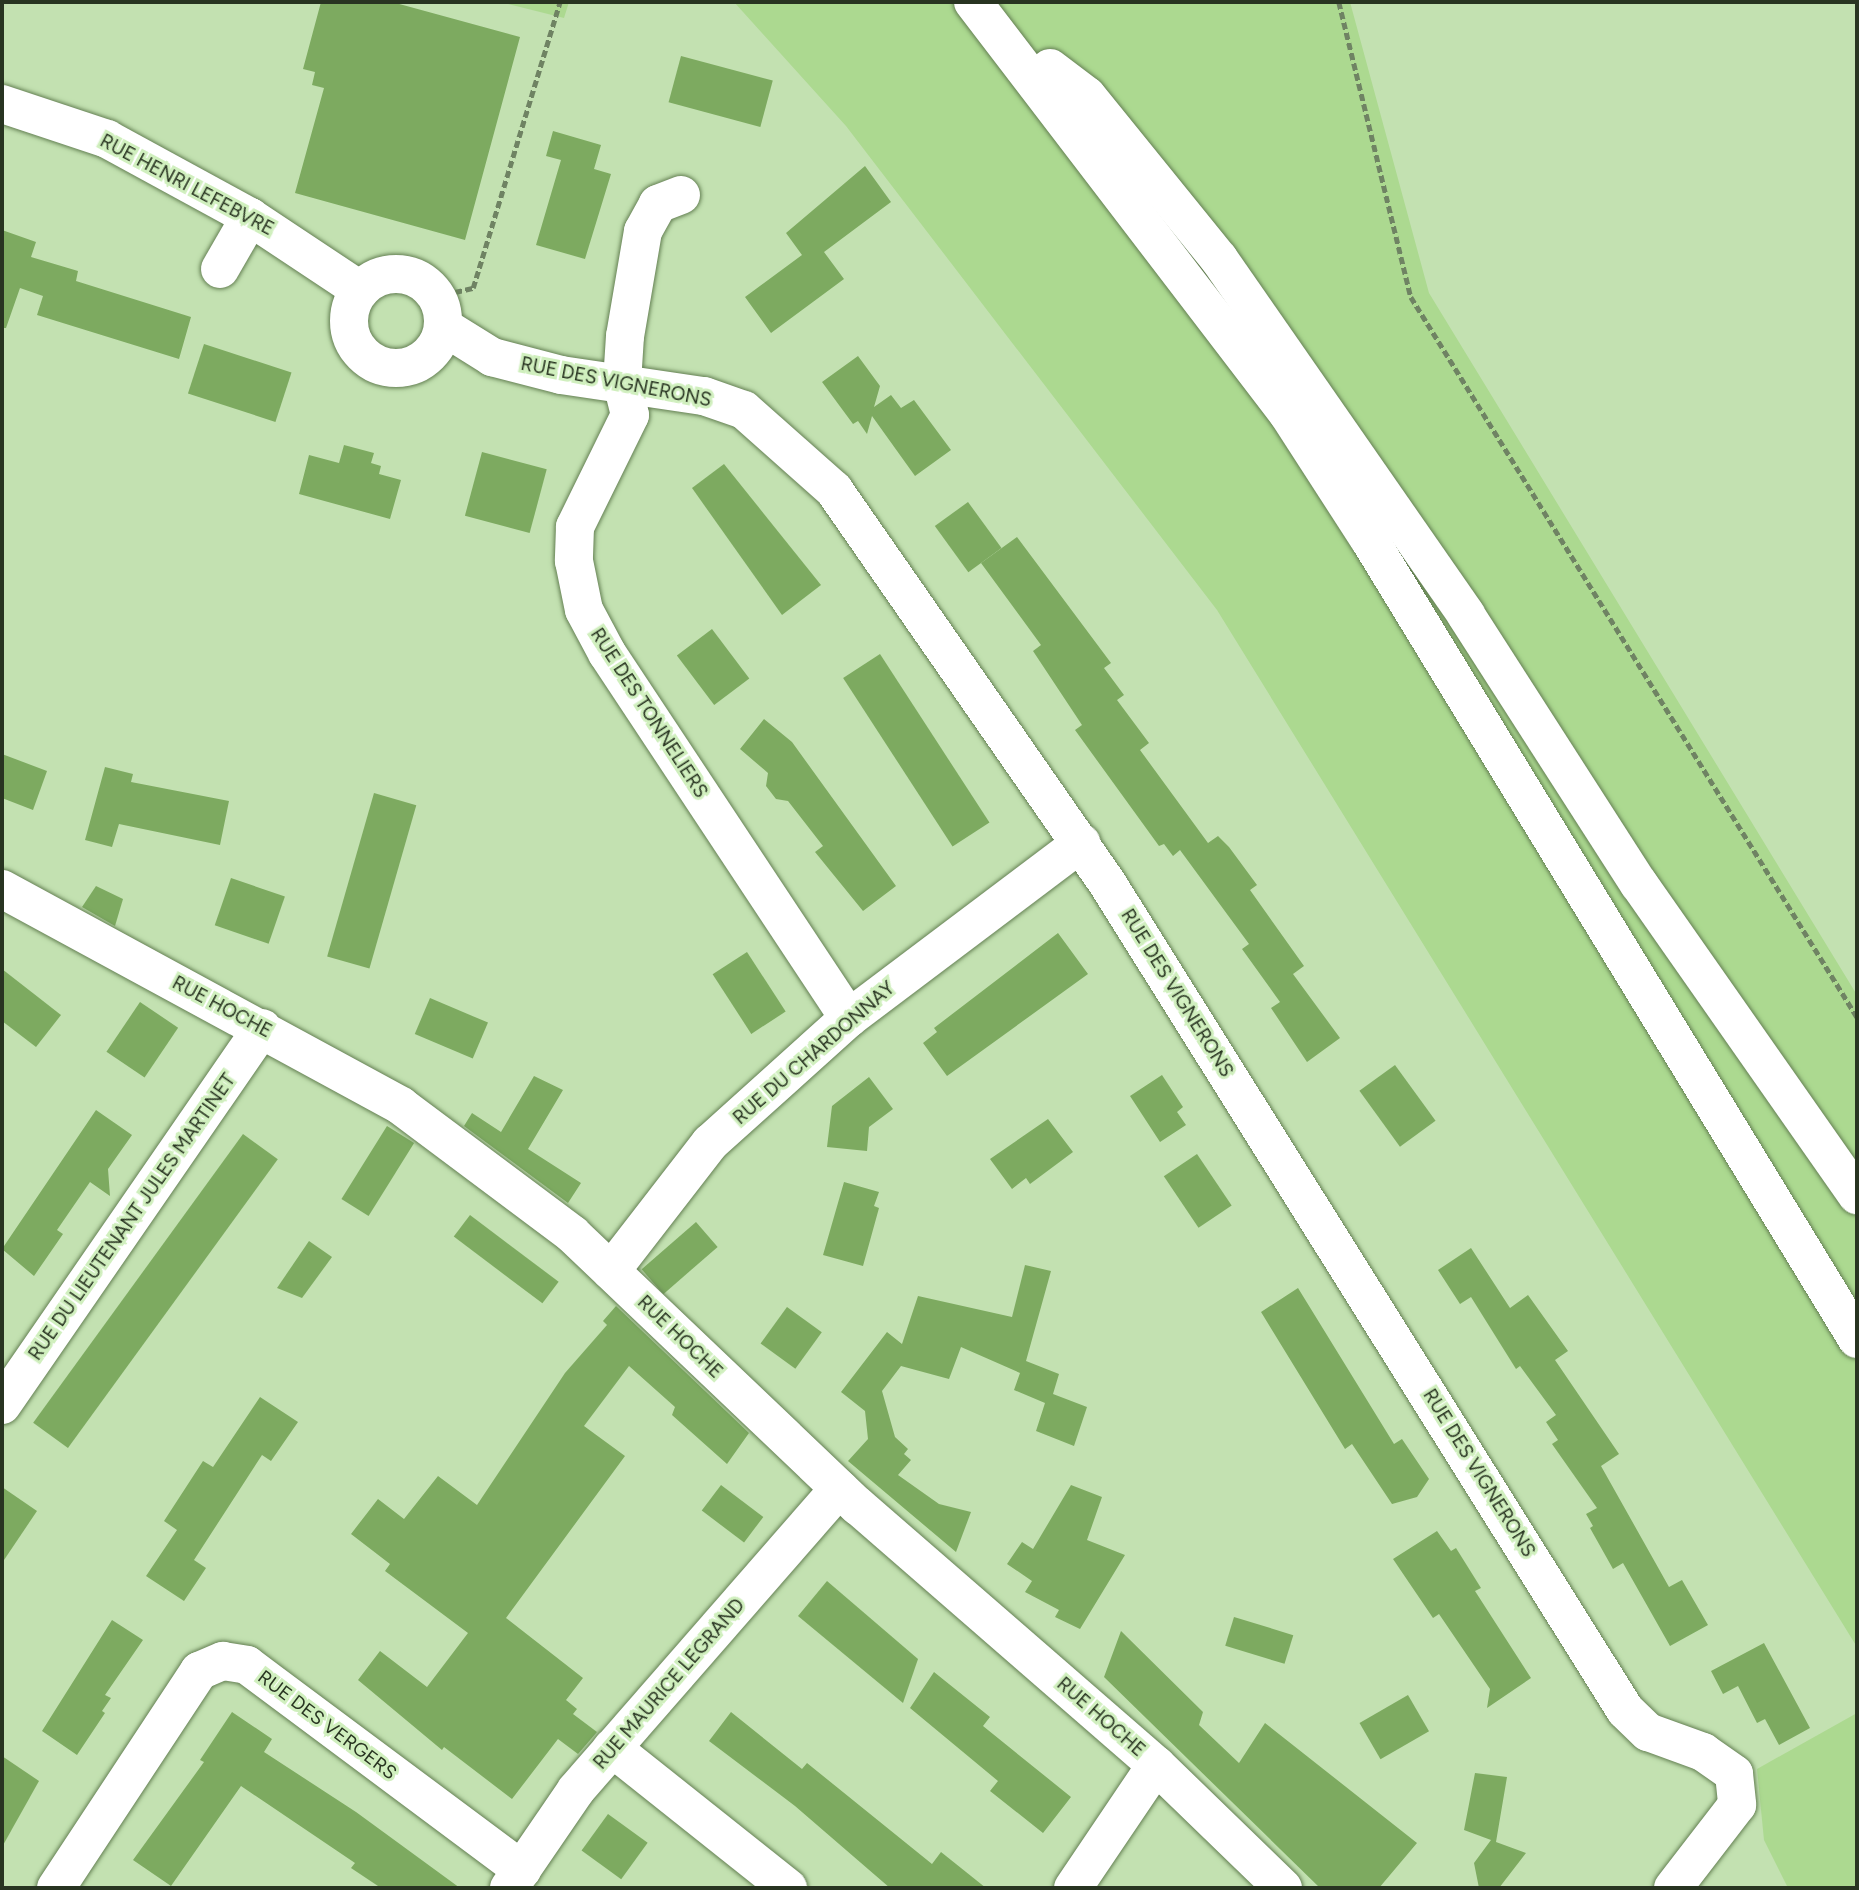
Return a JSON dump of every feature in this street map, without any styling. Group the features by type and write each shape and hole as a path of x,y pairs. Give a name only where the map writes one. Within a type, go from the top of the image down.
{"street":[{"path":"973,2 1287,414 1384,562 1855,1327"},
{"path":"994,2 1050,68 1240,317 1384,530 1855,1327"},
{"path":"1050,68 1087,96 1219,259 1466,615 1639,884 1857,1195"},
{"name":"RUE HENRI LEFEBVRE","path":"2,104 107,139 250,217 360,290"},
{"name":"RUE DES TONNELIERS","path":"681,195 658,204 643,231 622,383 630,415 575,527 574,561 584,610 607,653 849,1018"},
{"path":"220,269 250,217"},
{"path":"403,274 419,279 440,312 439,342 418,363 402,369 381,367 362,355 349,327 351,306 360,290 373,279 403,274"},
{"name":"RUE DES VIGNERONS","path":"440,312 492,357 561,375 704,396 744,410 835,490 1081,843 1625,1710 1648,1732 1703,1752 1734,1774 1737,1805 1716,1838 1673,1888"},
{"name":"RUE DU CHARDONNAY","path":"611,1271 710,1143 849,1018 1081,843"},
{"name":"RUE HOCHE","path":"2,889 262,1028 401,1106 572,1234 839,1488 1156,1765 1283,1888"},
{"name":"RUE DU LIEUTENANT JULES MARTINET","path":"2,1405 262,1028"},
{"name":"RUE MAURICE LEGRAND","path":"515,1879 612,1748 839,1488"},
{"name":"RUE DES VERGERS","path":"56,1888 199,1671 223,1661 247,1665 515,1879"},
{"path":"612,1748 788,1888"},
{"path":"1073,1888 1156,1765"}],"path":[{"path":"440,312 472,288 560,2"},
{"path":"1339,2 1411,297 1857,1017"}],"green space":[{"path":"500,2 569,2 564,18"},
{"path":"734,2 1350,2 1429,293 1857,995 1857,1647 1217,610 846,126"},
{"path":"1857,1713 1857,1888 1788,1888 1764,1840 1757,1769"}],"building":[{"path":"321,2 392,2 520,37 465,240 295,193 324,88 312,85 315,72 303,69"},
{"path":"681,56 773,81 760,127 669,102"},
{"path":"553,131 601,145 594,169 611,174 585,259 536,245 561,160 546,156"},
{"path":"865,166 891,202 824,252 844,279 771,333 745,297 802,255 786,233"},
{"path":"2,230 36,242 31,257 78,271 76,281 191,317 179,359 37,315 43,296 20,288 6,328 2,328"},
{"path":"204,344 291,372 275,422 188,393"},
{"path":"858,356 880,386 874,407 891,395 901,408 914,400 951,450 915,476 872,416 867,434 858,421 853,424 822,382"},
{"path":"344,445 374,453 371,463 381,466 379,474 401,480 390,519 299,494 309,455 339,463"},
{"path":"482,452 547,469 530,533 465,516"},
{"path":"724,464 821,585 782,615 692,488"},
{"path":"968,502 1002,548 968,572 935,526"},
{"path":"1017,537 1111,663 1104,668 1124,695 1117,700 1149,743 1140,750 1208,843 1218,836 1229,847 1257,885 1250,890 1304,966 1293,974 1340,1038 1307,1062 1271,1008 1280,1002 1242,949 1249,944 1180,850 1173,856 1164,844 1159,846 1075,730 1082,725 1033,651 1041,645 981,563"},
{"path":"712,629 749,679 714,705 677,655"},
{"path":"880,654 989,823 953,847 843,678"},
{"path":"764,719 792,742 896,886 863,911 815,852 823,846 788,801 776,799 766,786 768,773 740,749"},
{"path":"2,754 47,771 33,810 2,798"},
{"path":"105,767 133,774 131,782 229,801 220,845 119,824 112,847 85,840"},
{"path":"374,793 416,805 369,969 327,956"},
{"path":"231,878 285,897 269,944 215,925"},
{"path":"96,886 123,899 115,926 82,907"},
{"path":"1058,933 1088,974 947,1076 923,1043 937,1032 934,1028"},
{"path":"747,952 786,1012 751,1034 713,974"},
{"path":"2,969 61,1015 36,1047 2,1021"},
{"path":"430,998 488,1023 473,1059 415,1034"},
{"path":"140,1002 178,1028 145,1077 106,1052"},
{"path":"1395,1065 1436,1121 1400,1147 1359,1091"},
{"path":"1162,1075 1183,1107 1177,1112 1186,1125 1160,1142 1130,1096"},
{"path":"534,1076 563,1090 528,1149 581,1183 568,1203 464,1126 472,1113 501,1132"},
{"path":"869,1077 893,1109 869,1127 867,1151 827,1147 832,1106"},
{"path":"96,1110 132,1135 108,1169 110,1196 90,1182 57,1230 63,1234 34,1276 2,1249"},
{"path":"1048,1119 1073,1152 1030,1184 1026,1178 1012,1189 990,1159"},
{"path":"387,1126 414,1143 369,1216 341,1199"},
{"path":"243,1134 278,1159 68,1448 33,1423"},
{"path":"1197,1154 1232,1205 1199,1228 1164,1176"},
{"path":"844,1182 879,1192 874,1206 879,1208 863,1266 823,1255"},
{"path":"470,1215 559,1282 542,1303 454,1237"},
{"path":"696,1222 718,1247 663,1294 642,1269"},
{"path":"309,1241 332,1257 302,1298 277,1288"},
{"path":"1471,1248 1510,1308 1528,1295 1568,1351 1555,1360 1619,1454 1601,1466 1669,1587 1682,1580 1708,1625 1670,1646 1623,1563 1613,1569 1590,1528 1593,1526 1586,1514 1597,1508 1552,1444 1558,1440 1546,1422 1556,1415 1520,1366 1516,1369 1471,1297 1460,1304 1438,1270"},
{"path":"1025,1265 1051,1271 1026,1361 1059,1374 1053,1394 1087,1407 1074,1446 1036,1431 1045,1403 1014,1390 1020,1373 961,1347 949,1379 901,1366 882,1391 895,1437 908,1449 904,1454 911,1460 898,1475 939,1504 971,1512 956,1552 848,1461 868,1439 865,1411 841,1392 887,1332 902,1344 918,1296 1012,1317"},
{"path":"1298,1288 1394,1444 1402,1439 1429,1479 1417,1497 1392,1504 1352,1444 1345,1449 1261,1312"},
{"path":"616,1306 749,1433 727,1464 672,1415 675,1407 629,1366 584,1426 625,1456 506,1618 583,1678 566,1700 577,1709 573,1714 597,1732 578,1754 558,1739 512,1799 444,1747 442,1750 358,1680 380,1651 427,1687 468,1633 385,1571 390,1564 351,1534 378,1499 404,1519 438,1476 477,1505 565,1373 607,1325 603,1321"},
{"path":"787,1307 822,1332 795,1369 761,1343"},
{"path":"260,1397 298,1422 271,1461 262,1455 194,1560 206,1568 184,1601 146,1576 177,1530 164,1521 203,1461 213,1467"},
{"path":"721,1485 763,1517 744,1542 702,1511"},
{"path":"1071,1485 1102,1497 1087,1540 1125,1555 1080,1629 1055,1617 1059,1610 1025,1592 1032,1581 1007,1564 1022,1542 1033,1549"},
{"path":"2,1487 37,1511 2,1563"},
{"path":"1437,1531 1451,1551 1456,1548 1481,1588 1475,1591 1531,1678 1487,1708 1490,1689 1439,1614 1433,1618 1393,1559"},
{"path":"827,1581 918,1659 903,1703 798,1616"},
{"path":"1234,1617 1293,1635 1285,1664 1225,1646"},
{"path":"112,1620 143,1640 105,1695 111,1698 102,1711 105,1713 77,1755 42,1731"},
{"path":"1121,1631 1203,1712 1199,1725 1239,1763 1265,1723 1417,1843 1379,1888 1320,1888 1104,1677"},
{"path":"1764,1643 1810,1728 1779,1745 1765,1719 1757,1723 1738,1686 1723,1694 1711,1671"},
{"path":"934,1672 990,1717 983,1726 1071,1797 1043,1833 990,1791 998,1781 910,1708"},
{"path":"1408,1695 1429,1731 1381,1759 1360,1723"},
{"path":"232,1712 272,1739 264,1752 356,1812 460,1888 381,1888 351,1868 355,1863 241,1786 171,1886 133,1860 204,1762 200,1760"},
{"path":"731,1712 802,1769 807,1763 932,1864 941,1852 986,1888 890,1888 795,1806 709,1741"},
{"path":"2,1756 39,1781 2,1847"},
{"path":"1475,1773 1507,1777 1496,1842 1526,1853 1499,1888 1479,1888 1474,1863 1491,1840 1464,1830"},
{"path":"608,1814 648,1843 621,1879 582,1850"}]}
